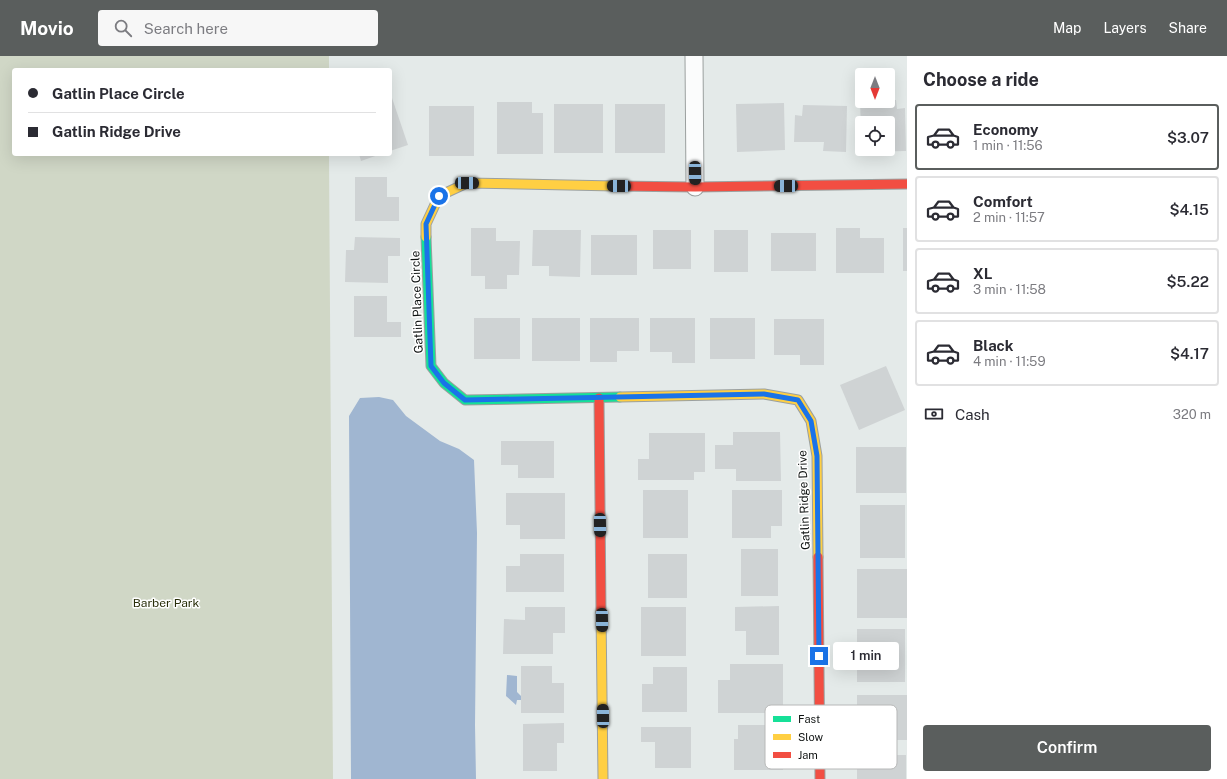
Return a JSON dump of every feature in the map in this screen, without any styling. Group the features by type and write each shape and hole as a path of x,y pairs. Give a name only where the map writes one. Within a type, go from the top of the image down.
{"street":[{"path":"694,56 695,187"},
{"name":"Gatlin Place Circle","path":"599,398 465,400 444,383 431,366 426,224 439,196 467,183 695,187 907,184"},
{"name":"Gatlin Ridge Drive","path":"599,398 764,394 798,400 811,421 817,456 819,705"},
{"path":"599,398 603,779"},
{"name":"Gatlin Ridge Drive","path":"820,769 820,779"}],"green space":[{"name":"Barber Park","path":"0,56 329,56 329,68 12,68 12,156 329,156 333,779 0,779"}],"water":[{"path":"379,397 393,400 406,416 440,441 459,449 474,460 477,533 475,725 476,779 351,779 349,416 360,398"},
{"path":"507,675 517,676 517,692 521,696 521,700 517,700 516,705 506,696"}],"building":[{"path":"392,98 408,145 392,150"},
{"path":"896,100 897,109 905,108 906,151 895,151 895,116 861,116 860,108 895,108"},
{"path":"497,102 532,102 532,113 543,113 543,154 497,154"},
{"path":"784,103 785,150 737,152 736,104"},
{"path":"554,104 603,104 603,153 554,153"},
{"path":"615,104 665,104 665,153 615,153"},
{"path":"803,105 847,106 846,152 823,151 824,142 794,142 795,115 802,116"},
{"path":"429,106 474,106 474,156 429,156"},
{"path":"360,156 375,156 361,161"},
{"path":"355,177 387,177 387,197 399,197 399,221 355,221"},
{"path":"471,228 496,228 496,241 520,241 519,275 507,275 507,289 485,289 485,276 471,276"},
{"path":"836,228 860,228 860,238 884,238 884,273 836,273"},
{"path":"903,228 907,228 907,271 903,271"},
{"path":"533,230 581,230 580,277 549,276 549,266 532,266"},
{"path":"653,230 691,230 691,269 653,269"},
{"path":"714,230 748,230 748,272 714,272"},
{"path":"771,233 816,233 816,271 771,271"},
{"path":"591,235 637,235 637,275 591,275"},
{"path":"355,237 400,238 400,256 388,256 388,283 345,282 346,250 354,250"},
{"path":"354,296 387,296 387,322 401,322 401,337 354,337"},
{"path":"474,318 520,318 520,359 474,359"},
{"path":"532,318 580,318 580,361 532,361"},
{"path":"590,318 639,318 639,351 617,351 617,362 590,362"},
{"path":"650,318 695,318 695,363 672,363 672,352 650,352"},
{"path":"710,318 755,318 755,359 710,359"},
{"path":"774,319 824,319 824,365 800,365 800,355 774,355"},
{"path":"886,366 905,410 859,430 840,385"},
{"path":"733,432 780,432 781,481 736,481 736,469 715,469 715,445 733,445"},
{"path":"649,433 705,433 705,472 694,472 694,480 638,480 638,459 649,459"},
{"path":"501,441 554,441 554,478 518,478 518,465 501,465"},
{"path":"856,447 906,447 906,493 856,493"},
{"path":"643,490 688,490 688,538 643,538"},
{"path":"732,490 782,490 782,526 771,526 771,538 732,538"},
{"path":"506,493 565,493 565,539 520,539 520,525 506,525"},
{"path":"860,505 905,505 905,558 860,558"},
{"path":"741,549 778,549 778,596 741,596"},
{"path":"520,554 564,554 564,592 506,592 506,566 520,566"},
{"path":"648,554 687,554 687,598 648,598"},
{"path":"857,569 907,569 907,618 857,618"},
{"path":"779,606 779,655 746,655 746,631 735,631 735,607"},
{"path":"525,607 565,607 565,633 553,633 553,654 503,654 504,619 525,620"},
{"path":"641,607 686,607 686,656 641,656"},
{"path":"857,629 905,629 905,682 857,682"},
{"path":"730,664 783,664 783,705 765,705 765,713 718,713 718,680 730,680"},
{"path":"521,666 552,666 552,683 564,683 564,713 521,713"},
{"path":"653,667 687,667 687,712 642,712 642,684 653,684"},
{"path":"857,695 907,695 907,740 897,740 897,705 857,705"},
{"path":"564,723 564,743 557,743 557,771 523,771 523,724"},
{"path":"738,725 765,725 765,769 783,770 734,770 734,739 738,739"},
{"path":"641,727 691,727 691,768 655,768 655,742 641,742"},
{"path":"897,755 906,755 906,779 857,779 857,769 897,769"}],"traffic: fast":[{"path":"426,237 431,366 444,383 465,400 620,397"}],"traffic: slow":[{"path":"426,237 426,224 439,196 467,183 615,186"},
{"path":"620,397 764,394 798,400 811,421 817,456 818,557"},
{"path":"601,612 603,779"}],"traffic: jam":[{"path":"615,186 695,187 907,184"},
{"path":"599,398 601,612"},
{"path":"818,557 819,705"},
{"path":"820,769 820,779"}],"route":[{"path":"439,196 426,224 431,366 444,383 465,400 764,394 798,400 811,421 817,456 819,656"}]}
